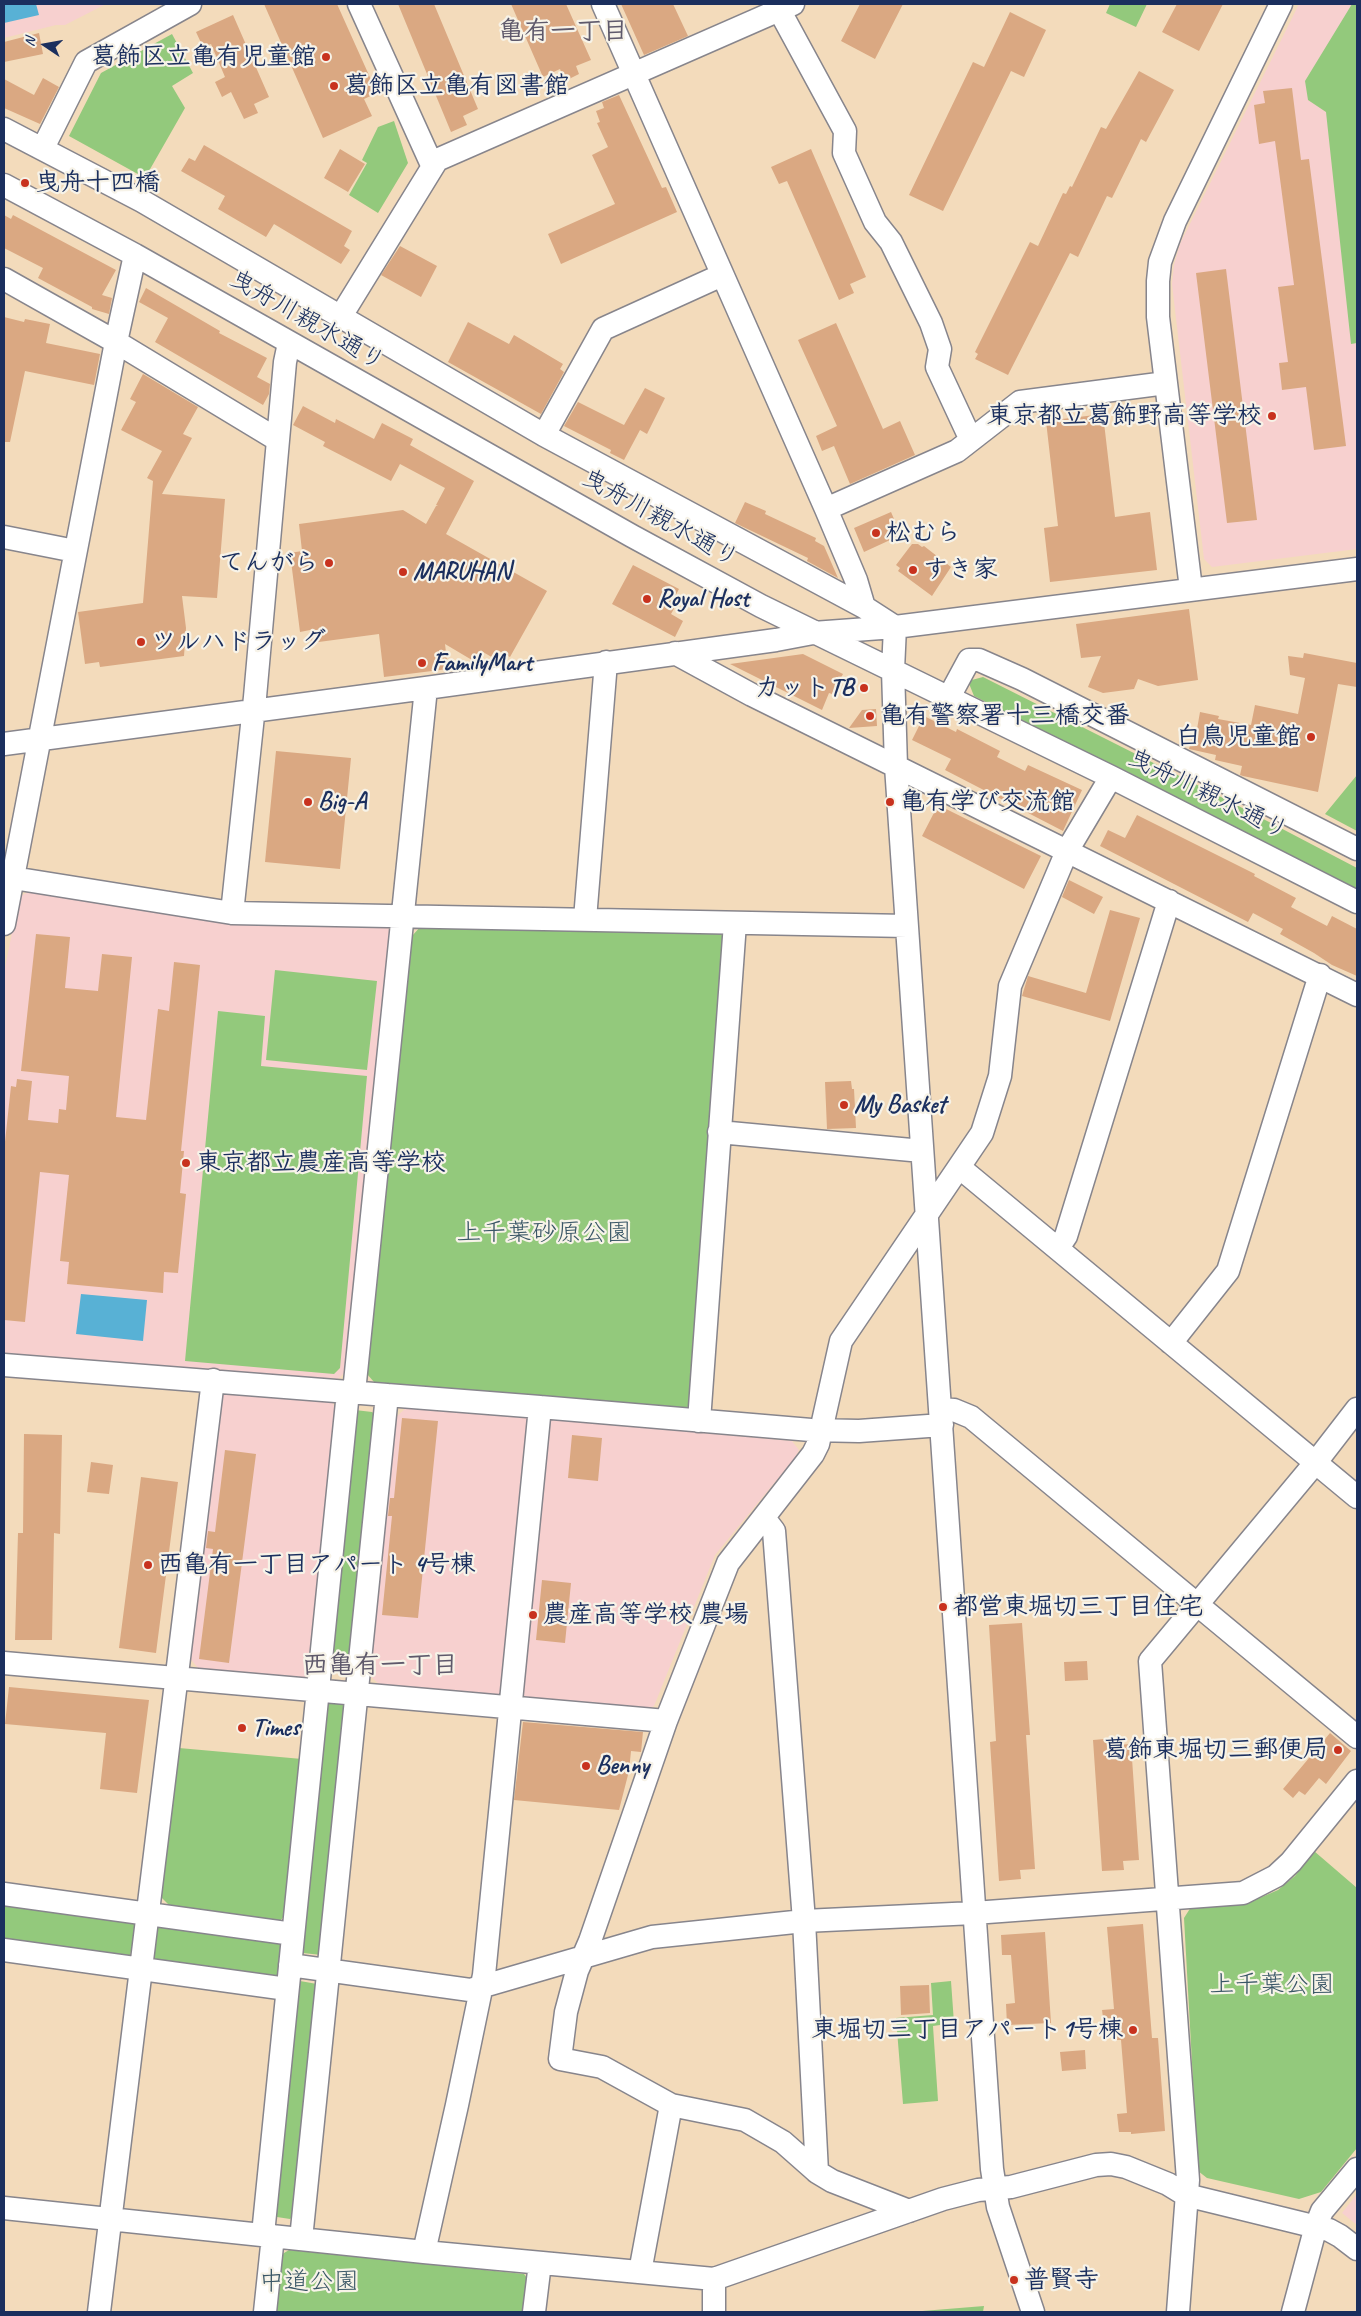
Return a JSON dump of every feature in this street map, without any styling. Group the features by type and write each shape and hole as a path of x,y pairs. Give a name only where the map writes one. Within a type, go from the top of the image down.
{"street":[{"path":"43,148 86,62 190,4"},
{"path":"359,4 432,165"},
{"path":"603,4 826,508 856,580 864,607"},
{"path":"1191,589 1157,300 1160,262 1166,241 1281,4"},
{"path":"341,316 432,165 437,160 635,74 783,6 845,131 844,153 875,222 891,242 931,323 940,349 937,367 972,440"},
{"path":"4,129 142,201 544,435 864,607 895,627"},
{"name":"曳舟川親水通り","path":"4,185 136,255 632,536 813,633 949,697 1357,902"},
{"path":"4,924 116,342 136,255"},
{"path":"544,435 603,329 722,275"},
{"path":"4,279 116,342 278,440"},
{"path":"232,913 254,709 285,362 289,343"},
{"path":"826,508 943,458 972,440 1020,402 1166,383"},
{"path":"4,537 75,551"},
{"path":"4,744 675,654 813,633 895,627 1357,569"},
{"path":"895,627 893,670 896,766 994,2188 1033,2312"},
{"path":"675,654 752,695 1357,995"},
{"path":"949,697 969,660 979,660 1031,683 1357,849"},
{"path":"586,919 606,662"},
{"path":"265,2312 268,2235 292,1934 403,916 426,688"},
{"path":"909,2210 832,2181 817,2172 783,2142 745,2120 671,2105 602,2067 560,2059 566,2012 577,1971 666,1721 728,1563 813,1454 821,1431 841,1341 982,1133 1000,1076 1010,986 1067,851 1111,778"},
{"path":"13,878 232,913 907,926"},
{"path":"1058,1248 1066,1236 1169,901"},
{"path":"699,1421 735,923"},
{"path":"1171,1343 1228,1271 1320,975"},
{"path":"720,1132 922,1151"},
{"path":"959,1167 1357,1496"},
{"path":"4,1365 540,1406 821,1431 859,1431 942,1417 954,1410 971,1417 1357,1737"},
{"path":"98,2312 214,1380"},
{"path":"301,2239 386,1395"},
{"path":"424,2252 458,2105 484,1975 540,1406"},
{"path":"1178,2312 1188,2180 1150,1661 1316,1462 1357,1409"},
{"path":"764,1518 774,1531 804,1921 817,2172"},
{"path":"4,1663 666,1721"},
{"path":"290,1965 470,1990 622,1944 652,1937 804,1921 1168,1900 1243,1893 1276,1876 1291,1862 1357,1781"},
{"path":"4,1894 292,1934"},
{"path":"4,1950 287,1989"},
{"path":"640,2272 671,2105"},
{"path":"4,2208 424,2252 714,2279 943,2199 994,2188 1011,2187 1096,2165 1111,2164 1126,2166 1168,2184 1186,2195 1316,2226 1340,2236 1357,2249"},
{"path":"1293,2312 1316,2226 1322,2211 1357,2169"},
{"path":"534,2312 540,2262"},
{"path":"714,2279 714,2312"}],"shaded area":[{"path":"4,4 106,4 65,25 56,25 4,38"},
{"name":"東京都立葛飾野高等学校","path":"1299,4 1357,4 1357,549 1212,567 1204,559 1172,284 1174,265 1180,244"},
{"name":"東京都立農産高等学校","path":"30,891 386,924 391,933 346,1371 337,1380 333,1404 337,1412 311,1673 301,1681 198,1668 189,1657 223,1371 4,1353 4,973 19,897"},
{"name":"農産高等学校 農場","path":"408,1406 792,1441 799,1450 794,1459 715,1555 654,1706 645,1710 381,1686 369,1675 394,1419"},
{"path":"1357,2194 1357,2225 1342,2213"}],"green space":[{"path":"1110,4 1147,4 1136,27 1106,13"},
{"path":"1352,4 1357,4 1357,343 1351,344 1326,112 1308,100 1305,81"},
{"path":"172,34 193,73 172,86 185,108 145,178 69,136 101,73"},
{"path":"394,121 408,163 378,213 349,195 367,163 362,160 378,127"},
{"path":"983,677 1357,868 1357,891 974,696 968,681"},
{"path":"1357,775 1357,831 1325,814"},
{"name":"上千葉砂原公園","path":"421,926 719,931 725,940 696,1400 685,1409 374,1382 367,1374 412,936"},
{"path":"275,970 377,981 367,1070 266,1060"},
{"path":"218,1011 265,1016 261,1066 367,1076 340,1368 334,1374 185,1361"},
{"path":"355,1410 372,1412 377,1416 355,1656 327,1654"},
{"path":"326,1702 344,1703 350,1709 321,1955 303,1953 297,1949"},
{"path":"179,1748 302,1759 287,1913 280,1921 170,1906 161,1897"},
{"name":"上千葉公園","path":"1314,1851 1357,1888 1357,2148 1321,2192 1299,2199 1207,2178 1198,2171 1184,1918 1191,1907 1248,1903 1278,1890 1295,1876"},
{"path":"4,1903 129,1919 136,1925 130,1956 4,1943"},
{"path":"166,1924 277,1939 282,1945 277,1976 159,1966 153,1958 157,1928"},
{"path":"300,1981 317,1984 296,2214 290,2219 277,2217 272,2211 295,1986"},
{"path":"951,1981 954,2023 933,2026 938,2101 903,2104 896,2018 933,2015 931,1983"},
{"name":"中道公園","path":"289,2250 524,2274 530,2282 526,2312 273,2312 279,2256"},
{"path":"984,2306 983,2312 910,2312"}],"water":[{"path":"4,4 36,4 39,15 4,23"},
{"path":"81,1294 147,1300 143,1341 76,1334"}],"building":[{"path":"264,4 337,4 377,93 364,99 372,116 323,138"},
{"path":"398,4 434,4 478,109 463,116 467,125 451,132"},
{"path":"511,4 566,4 591,60 576,66 579,74 565,81 560,69 543,77"},
{"path":"621,4 673,4 688,36 644,55"},
{"path":"860,4 903,4 875,59 841,41"},
{"path":"1177,4 1223,4 1199,51 1162,32"},
{"path":"1010,12 1046,30 1024,77 1011,71 943,211 909,195 973,62 984,67"},
{"path":"233,15 269,97 254,104 258,113 244,119 231,92 222,97 215,82 225,77 211,44 203,47 196,32"},
{"path":"39,33 43,54 4,62 4,42"},
{"path":"1139,71 1174,90 1146,142 1141,139 1112,198 1107,196 1078,257 1070,253 1008,375 975,359 978,354 975,352 1030,242 1038,246 1063,193 1066,194 1070,186 1072,187 1101,127 1106,129"},
{"path":"43,78 59,87 40,124 4,108 4,79 34,95"},
{"path":"1292,88 1301,160 1309,159 1346,446 1314,450 1306,387 1282,390 1279,363 1288,362 1278,287 1294,285 1275,141 1259,144 1254,105 1265,103 1263,91"},
{"path":"619,95 662,188 666,187 677,212 561,264 548,234 615,204 592,155 608,147 597,123 600,122 596,111 604,108 602,102"},
{"path":"204,145 352,231 344,246 350,250 341,264 274,224 266,237 218,209 225,196 181,171 189,158 195,161"},
{"path":"340,149 365,164 348,192 324,178"},
{"path":"811,149 866,277 850,284 854,293 839,300 787,181 779,184 771,167"},
{"path":"4,215 11,219 13,215 116,270 102,295 112,298 109,314 92,309 92,307 38,278 43,268 4,248"},
{"path":"400,246 437,266 421,297 381,275"},
{"path":"1226,269 1257,520 1227,523 1196,273"},
{"path":"146,288 220,331 219,333 267,358 257,377 270,384 269,394 263,405 155,342 168,318 139,302"},
{"path":"4,317 24,322 25,319 50,324 46,343 100,354 94,385 25,371 10,442 4,442"},
{"path":"468,322 509,344 514,335 563,364 560,369 564,372 541,414 448,362"},
{"path":"836,323 883,429 900,421 915,455 850,484 834,446 822,451 816,436 837,426 798,340"},
{"path":"143,374 198,407 183,434 192,438 162,494 225,499 217,598 182,596 186,628 184,656 100,667 99,662 85,664 78,612 143,603 153,481 147,478 162,451 121,430 136,402 130,399"},
{"path":"645,388 665,398 647,434 640,430 624,460 610,453 611,450 564,426 578,402 624,425"},
{"name":"MARUHAN","path":"303,406 335,423 336,419 374,439 382,423 413,439 410,445 474,481 446,534 547,591 510,657 499,651 495,659 483,652 477,663 445,644 448,669 384,677 379,634 311,643 310,630 300,632 290,553 302,551 299,524 403,510 426,524 436,506 438,506 436,505 445,488 400,464 391,481 323,446 325,442 293,425"},
{"path":"1103,414 1115,517 1150,512 1157,570 1050,582 1044,528 1058,526 1046,421"},
{"path":"745,502 766,511 765,514 816,538 815,541 824,546 838,578 807,561 808,558 735,523"},
{"path":"891,512 901,535 864,552 854,528"},
{"path":"912,544 924,546 951,567 932,596 898,571 900,568 896,565"},
{"path":"633,565 679,589 671,604 675,607 671,614 683,621 675,637 612,604"},
{"path":"1189,609 1198,680 1158,686 1138,679 1134,689 1103,693 1088,687 1101,656 1081,658 1076,624"},
{"path":"1304,653 1357,663 1357,687 1338,684 1318,792 1240,775 1242,766 1215,760 1216,755 1189,749 1194,729 1197,729 1200,712 1219,716 1218,719 1251,725 1255,705 1298,714 1305,678 1290,675 1288,656 1303,658"},
{"path":"803,654 843,674 832,694 829,693 822,710 730,664"},
{"path":"876,709 877,726 849,728 862,710"},
{"path":"924,716 956,732 957,729 1000,751 997,757 1025,771 1028,765 1082,790 1063,831 945,770 951,759 912,740"},
{"path":"276,751 351,758 340,869 265,862"},
{"path":"938,805 1041,856 1024,889 922,836"},
{"path":"1137,815 1255,874 1254,876 1296,898 1291,907 1327,926 1332,916 1357,929 1357,976 1332,965 1280,934 1283,929 1253,913 1248,922 1100,846 1108,830 1125,838"},
{"path":"1069,880 1103,897 1094,914 1062,897"},
{"path":"1110,910 1140,918 1110,1021 1022,996 1028,976 1086,993"},
{"path":"36,934 70,937 65,988 98,991 102,954 132,957 116,1117 146,1120 158,1009 169,1011 174,962 200,965 181,1151 184,1151 180,1193 186,1194 178,1273 164,1272 163,1293 67,1284 69,1262 60,1261 69,1175 40,1172 25,1322 4,1320 4,1151 11,1086 16,1087 17,1079 32,1081 28,1120 58,1123 59,1109 66,1110 69,1076 21,1071"},
{"path":"851,1081 852,1089 854,1089 856,1128 827,1129 825,1082"},
{"path":"402,1418 438,1421 418,1618 382,1615 392,1516 388,1516 390,1498 394,1498"},
{"path":"24,1434 62,1435 60,1534 54,1533 52,1640 15,1640 18,1533 23,1533"},
{"path":"572,1435 602,1438 598,1481 568,1478"},
{"path":"225,1450 256,1454 229,1663 199,1659 213,1549 206,1548 208,1531 215,1532"},
{"path":"91,1462 113,1465 109,1494 87,1492"},
{"name":"西亀有一丁目アパート 4号棟","path":"141,1477 178,1482 156,1653 119,1648"},
{"path":"542,1580 571,1583 565,1643 536,1640"},
{"path":"1022,1623 1030,1735 1026,1735 1035,1869 1020,1870 1021,1879 999,1881 990,1742 996,1741 989,1625"},
{"path":"1087,1661 1088,1680 1065,1681 1064,1662"},
{"path":"9,1687 149,1700 137,1793 100,1789 106,1733 5,1724"},
{"path":"523,1722 643,1732 641,1752 631,1751 629,1771 619,1810 514,1800"},
{"path":"1330,1733 1351,1751 1326,1784 1319,1778 1305,1795 1299,1791 1293,1798 1283,1789"},
{"path":"1116,1738 1116,1745 1131,1744 1139,1860 1123,1861 1124,1870 1102,1871 1093,1740"},
{"name":"東堀切三丁目アパート1号棟","path":"1143,1924 1152,2038 1158,2038 1165,2131 1131,2134 1131,2132 1119,2132 1117,2114 1127,2113 1121,2040 1116,2040 1115,2024 1104,2025 1102,2010 1114,2009 1107,1927"},
{"path":"1045,1932 1051,2023 1007,2025 1006,2004 1015,2003 1011,1955 1002,1955 1001,1935"},
{"path":"929,1985 930,2013 901,2015 900,1986"},
{"path":"1085,2050 1086,2069 1062,2071 1060,2052"}],"place":[{"name":"葛飾区立亀有児童館","path":"326,57"},
{"name":"葛飾区立亀有図書館","path":"334,86"},
{"name":"曳舟十四橋","path":"25,183"},
{"name":"東京都立葛飾野高等学校","path":"1272,416"},
{"name":"松むら","path":"876,533"},
{"name":"てんがら","path":"329,563"},
{"name":"すき家","path":"913,570"},
{"name":"MARUHAN","path":"403,572"},
{"name":"Royal Host","path":"647,599"},
{"name":"ツルハドラッグ","path":"141,642"},
{"name":"FamilyMart","path":"422,663"},
{"name":"カットTB","path":"864,688"},
{"name":"亀有警察署十三橋交番","path":"870,716"},
{"name":"白鳥児童館","path":"1311,737"},
{"name":"Big-A","path":"308,802"},
{"name":"亀有学び交流館","path":"890,802"},
{"name":"My Basket","path":"844,1105"},
{"name":"東京都立農産高等学校","path":"186,1163"},
{"name":"西亀有一丁目アパート 4号棟","path":"148,1565"},
{"name":"都営東堀切三丁目住宅","path":"943,1607"},
{"name":"農産高等学校 農場","path":"533,1615"},
{"name":"Times","path":"242,1728"},
{"name":"葛飾東堀切三郵便局","path":"1338,1750"},
{"name":"Benny","path":"586,1766"},
{"name":"東堀切三丁目アパート1号棟","path":"1133,2030"},
{"name":"普賢寺","path":"1014,2280"}],"district":[{"name":"亀有一丁目","path":"563,32"},
{"name":"西亀有一丁目","path":"380,1666"}]}
